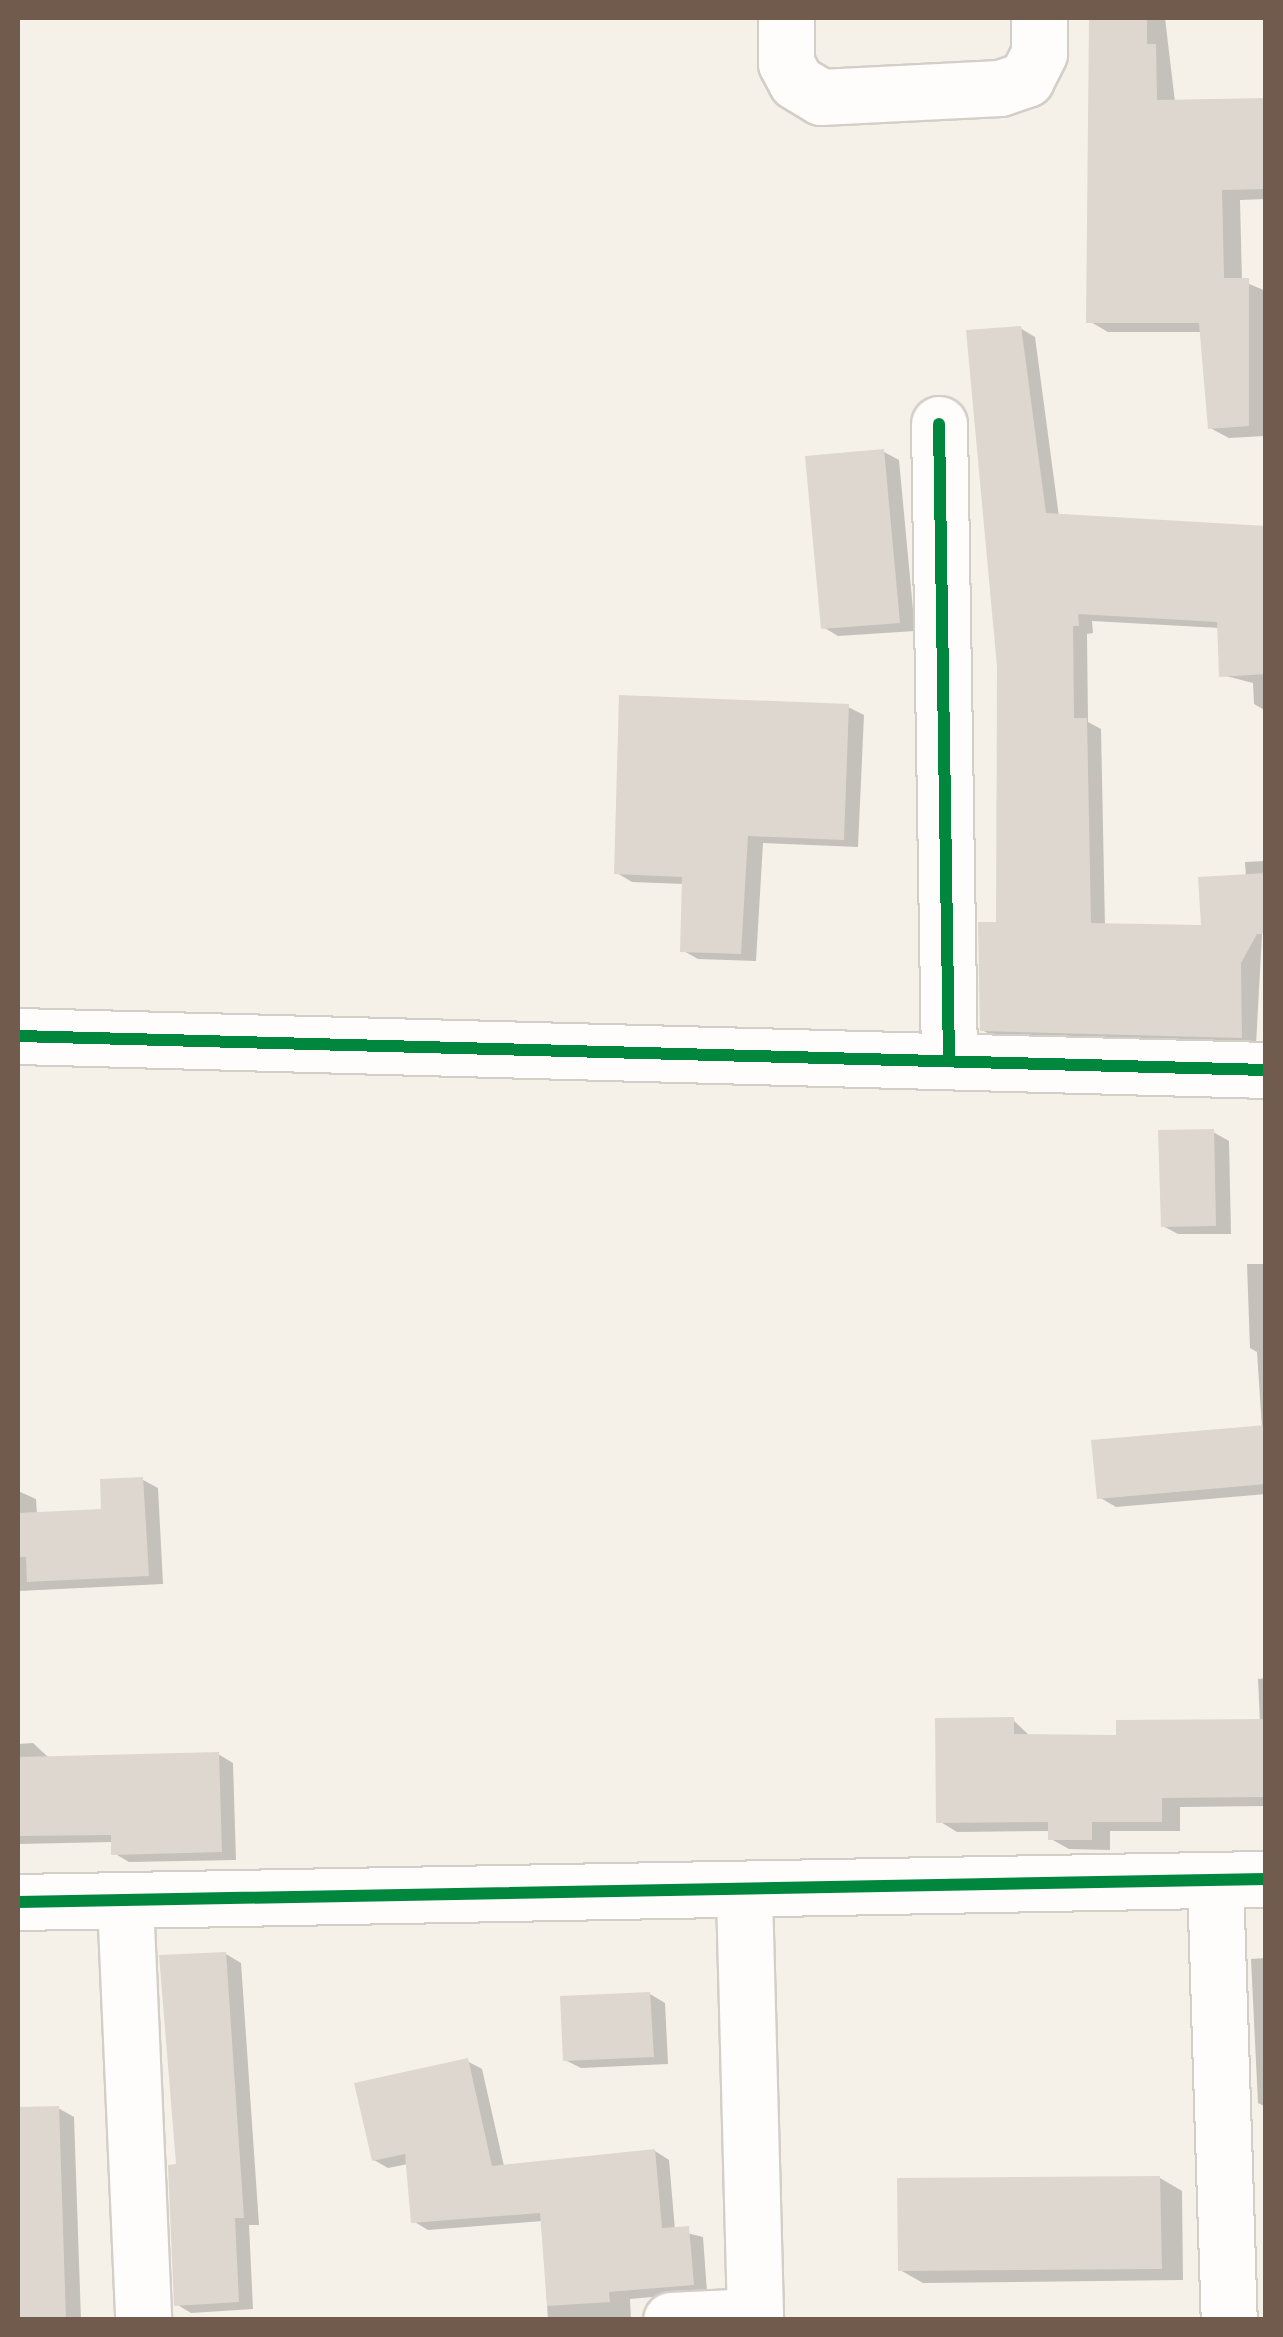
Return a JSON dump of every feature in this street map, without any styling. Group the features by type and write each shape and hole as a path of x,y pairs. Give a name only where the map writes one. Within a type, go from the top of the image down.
{"street":[{"path":"786,18 786,63 796,82 820,97 1000,88 1026,79 1039,54 1040,18"},
{"path":"938,424 949,1061"},
{"path":"18,1036 1266,1070"},
{"path":"18,1902 744,1894 1240,1880 1229,2320"},
{"path":"671,2320 755,2318 744,1894"},
{"path":"125,1900 143,2320"}],"building":[{"path":"1089,18 1147,18 1147,44 1156,44 1157,100 1266,98 1266,189 1222,190 1224,278 1249,278 1249,426 1208,429 1199,323 1086,323"},
{"path":"1021,326 1046,513 1266,526 1266,674 1219,677 1217,622 1078,614 1079,626 1073,626 1074,718 1087,718 1091,923 1201,925 1198,877 1266,873 1266,934 1257,934 1241,963 1242,1038 980,1031 978,922 996,922 997,667 966,330"},
{"path":"884,449 900,623 821,629 805,456"},
{"path":"619,695 849,704 844,840 748,836 741,954 680,952 682,877 614,874"},
{"path":"1214,1129 1216,1226 1161,1227 1158,1130"},
{"path":"1266,1425 1266,1484 1097,1499 1091,1440"},
{"path":"143,1477 149,1576 27,1582 26,1557 18,1557 18,1513 101,1509 100,1479"},
{"path":"1014,1717 1014,1734 1116,1735 1116,1720 1266,1719 1266,1797 1162,1798 1162,1822 1092,1822 1092,1840 1048,1840 1048,1822 936,1823 935,1718"},
{"path":"219,1752 222,1852 111,1855 111,1835 18,1836 18,1757"},
{"path":"226,1952 244,2218 235,2218 239,2302 174,2306 168,2165 176,2164 159,1955"},
{"path":"650,1992 654,2057 563,2061 560,1996"},
{"path":"468,2058 492,2166 655,2149 662,2228 689,2226 694,2285 609,2292 610,2302 547,2306 540,2213 411,2223 405,2154 372,2161 354,2083"},
{"path":"59,2106 66,2320 18,2320 18,2107"},
{"path":"1160,2176 1162,2269 898,2271 897,2178"}],"cycle path":[{"path":"939,424 949,1061"},
{"path":"18,1036 1266,1070"},
{"path":"18,1902 1266,1879"}]}
